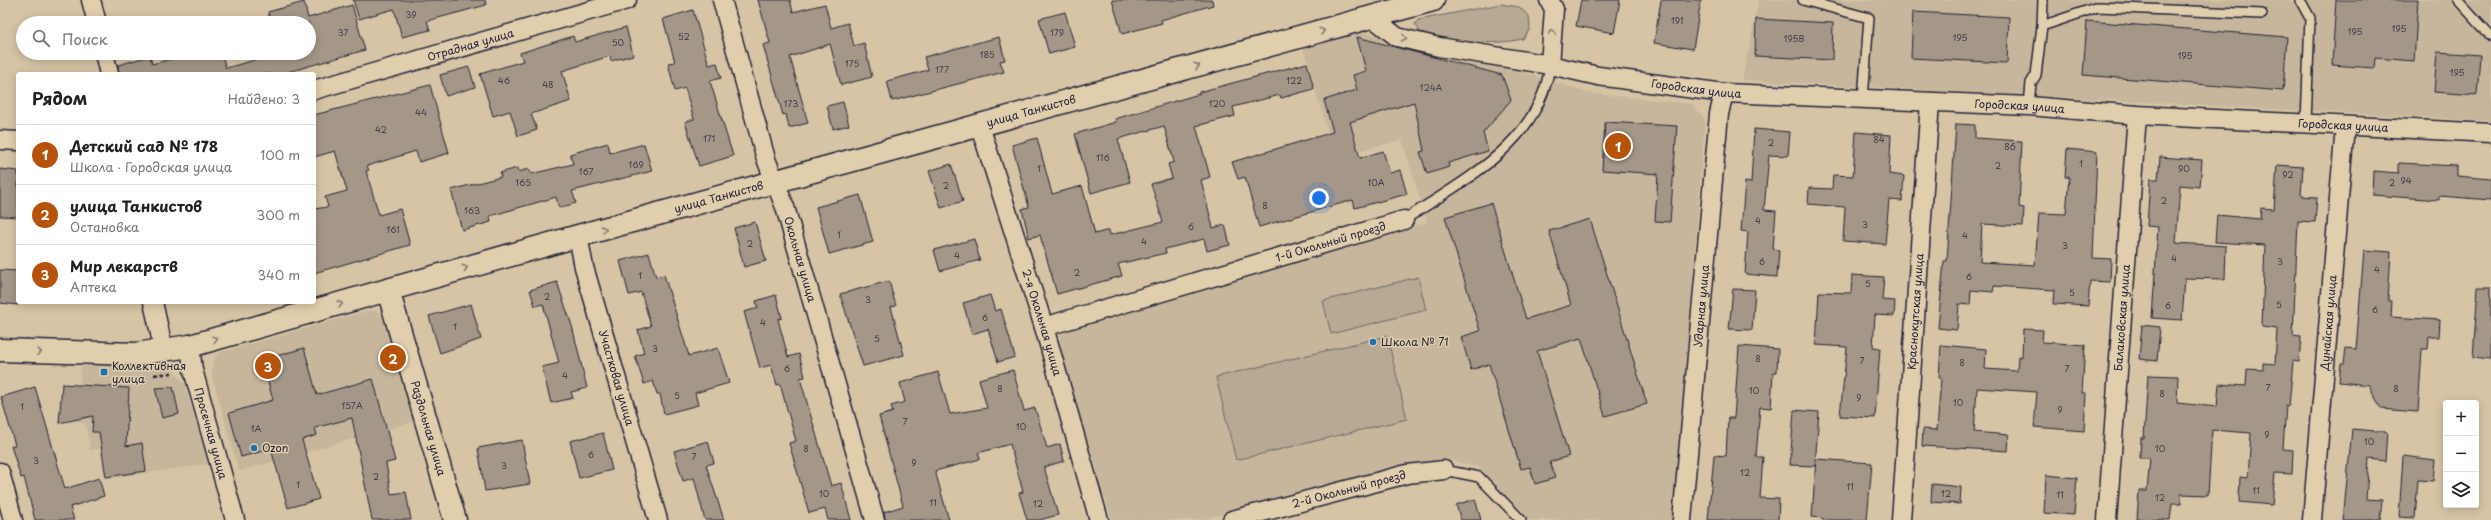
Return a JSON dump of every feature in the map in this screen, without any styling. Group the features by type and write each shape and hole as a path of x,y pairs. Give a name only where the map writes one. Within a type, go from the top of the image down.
{"main road":[{"name":"улица Танкистов","path":"0,350 106,355 164,352 190,346 775,181 980,126 1433,0"},
{"name":"Раздольная улица","path":"388,290 455,520"}],"street":[{"path":"91,0 95,16"},
{"name":"Отрадная улица","path":"316,89 627,0"},
{"name":"Окольная улица","path":"722,0 766,159 785,207 875,520"},
{"path":"1549,0 1554,9 1550,64"},
{"name":"Городская улица","path":"1372,17 1397,37 1439,47 1550,64 1598,76 1724,93 2030,106 2137,115 2491,133"},
{"path":"106,60 109,72"},
{"name":"Ударная улица","path":"1682,520 1718,122 1724,93"},
{"name":"Краснокутская улица","path":"1901,520 1930,102"},
{"name":"Балаковская улица","path":"2107,520 2137,115"},
{"name":"2-я Окольная улица","path":"980,126 1044,327 1099,520"},
{"name":"Дунайская улица","path":"2312,520 2345,126"},
{"path":"0,140 16,141"},
{"name":"1-й Окольный проезд","path":"1044,327 1404,220"},
{"name":"Участковая улица","path":"578,236 584,267 658,520"},
{"path":"153,304 164,352"},
{"name":"Просечная улица","path":"190,346 193,370 235,520"},
{"name":"2-й Окольный проезд","path":"1232,520 1407,474 1444,470"},
{"path":"0,472 13,520"}],"lane":[{"path":"1803,0 1869,18 1863,99"},
{"path":"2030,106 2031,83 2036,75 2042,26 2043,0"},
{"path":"2300,0 2310,18 2306,123"},
{"path":"2458,0 2491,36"},
{"path":"2042,26 2098,7 2262,14"},
{"name":"1-й Окольный проезд","path":"1404,220 1491,163 1523,130 1548,81 1550,64"},
{"path":"1444,470 1479,477 1521,520"}],"shaded area":[{"path":"1759,0 2491,0 2491,121 1742,80"},
{"path":"1501,4 1519,7 1529,16 1530,29 1523,39 1497,42 1471,42 1420,32 1415,24 1418,20"},
{"name":"Школа № 71","path":"1358,31 1533,75 1588,93 1692,104 1705,119 1674,520 1528,520 1479,468 1447,459 1416,462 1201,520 1112,520 1059,349 1060,335 1074,327 1427,222 1402,140 1335,157 1303,47"},
{"path":"1418,277 1426,310 1331,334 1323,301"},
{"path":"367,311 377,311 385,321 416,421 239,471 212,376 213,362 218,353"},
{"path":"1387,336 1407,419 1236,460 1216,377"},
{"path":"81,366 159,366 173,370 184,383 209,464 105,479 100,449 90,450 86,426 78,420"}],"building":[{"path":"353,0 485,0 486,5 427,21 430,30 402,37 394,9 359,19"},
{"path":"758,0 790,0 793,12 825,4 831,28 848,23 854,46 864,43 872,77 841,85 830,44 790,57 808,123 789,128 786,114 783,115 763,45 770,43"},
{"path":"1112,0 1212,0 1213,5 1161,20 1162,23 1122,34"},
{"path":"1581,0 1620,0 1614,33 1576,26"},
{"path":"1661,0 1701,0 1693,49 1654,43"},
{"path":"2336,0 2418,0 2414,61 2375,58 2374,68 2332,65"},
{"path":"304,2 308,16 269,16 268,12"},
{"path":"352,5 365,50 288,72 119,72 118,65 136,60 151,60 152,64 167,60 223,60 226,68 255,60 316,60 316,16 315,16"},
{"path":"693,10 709,65 717,63 721,78 710,81 733,156 699,166 685,122 694,119 685,88 675,91 668,63 675,62 663,19"},
{"path":"1065,12 1075,47 1049,54 1039,19"},
{"path":"1913,12 2009,17 2007,63 1911,58"},
{"path":"1756,19 1833,23 1832,60 1755,56"},
{"path":"2087,21 2287,37 2283,91 2083,75"},
{"path":"626,27 633,55 611,61 610,56 562,71 571,101 531,114 537,130 518,136 510,111 493,116 480,74 523,61 520,53 573,36 575,42"},
{"path":"999,37 1005,60 1000,61 1004,72 892,101 887,81 928,70 924,57"},
{"path":"1357,37 1502,75 1511,100 1483,133 1488,151 1448,163 1449,167 1427,174 1420,152 1424,151 1414,102 1350,122 1360,158 1383,151 1390,173 1400,170 1407,194 1355,208 1353,200 1259,227 1245,177 1238,179 1232,162 1333,132 1324,100 1357,90 1353,75 1366,71"},
{"path":"2437,52 2480,55 2477,95 2434,92"},
{"path":"1307,63 1314,89 1281,98 1280,95 1233,107 1235,116 1196,126 1210,177 1201,180 1213,228 1225,225 1230,245 1207,251 1204,239 1165,249 1166,253 1118,264 1122,276 1057,294 1040,235 1029,238 1022,209 1029,207 1012,145 1037,138 1052,194 1082,186 1095,234 1109,230 1110,235 1163,222 1151,184 1172,178 1168,164 1174,162 1164,126 1118,139 1130,182 1091,193 1075,134 1116,122 1115,119 1199,94 1199,92"},
{"path":"469,67 475,87 446,96 440,75"},
{"path":"430,85 449,153 419,162 416,151 367,166 369,170 366,171 379,215 400,209 410,245 316,272 316,209 328,207 325,197 347,191 335,151 316,156 316,114"},
{"path":"843,102 849,125 833,129 827,106"},
{"path":"1605,122 1677,126 1670,222 1655,221 1658,174 1602,170"},
{"path":"1956,124 1975,125 1975,138 2022,141 2019,207 2024,208 2023,226 1982,224 1980,262 2035,265 2039,213 2066,214 2069,177 2065,177 2067,149 2097,152 2093,258 2111,259 2110,282 2090,281 2088,306 2053,304 2054,290 1994,286 1993,292 1971,290 1970,305 1959,304 1957,330 1938,328 1944,261 1947,261"},
{"path":"1754,129 1790,132 1788,156 1769,155 1764,210 1776,211 1773,249 1779,250 1777,277 1745,274 1748,232 1741,231 1745,182 1751,183"},
{"path":"1856,132 1891,135 1889,174 1904,176 1902,201 1889,200 1885,244 1843,241 1845,207 1808,204 1809,188 1832,189 1833,175 1853,176"},
{"path":"608,143 610,153 644,144 652,171 572,191 576,203 559,208 556,197 490,216 491,222 462,230 451,190 501,177 500,173 517,168 518,172 529,169 531,174 573,164 570,154"},
{"path":"2160,157 2202,160 2200,187 2180,185 2176,243 2226,246 2225,279 2185,278 2182,320 2152,318 2158,227 2147,226 2150,179 2158,179"},
{"path":"2399,163 2457,166 2457,176 2491,179 2491,200 2439,196 2439,200 2372,195 2373,171 2399,173"},
{"path":"951,164 963,201 941,208 929,171"},
{"path":"2277,165 2303,167 2301,196 2317,197 2315,222 2298,221 2293,336 2301,337 2299,362 2293,361 2289,406 2286,405 2283,449 2293,450 2292,474 2275,473 2272,505 2239,502 2240,477 2248,478 2251,433 2212,430 2208,495 2181,494 2181,504 2172,504 2170,520 2137,519 2139,491 2147,491 2150,458 2140,458 2141,438 2144,438 2148,375 2178,376 2177,403 2217,407 2219,384 2246,386 2247,369 2263,370 2263,363 2275,364 2277,329 2262,327 2265,245 2215,242 2217,215 2260,219 2261,208 2274,209"},
{"path":"0,169 16,171 16,217 0,216"},
{"path":"860,195 873,242 829,254 816,207"},
{"path":"1491,203 1526,319 1571,305 1549,231 1590,219 1647,404 1605,416 1581,338 1537,351 1569,456 1550,462 1555,478 1535,484 1530,467 1521,469 1489,364 1471,370 1461,337 1480,331 1445,217"},
{"path":"755,222 766,261 744,267 734,228"},
{"path":"974,239 980,260 940,271 934,250"},
{"path":"2364,250 2391,252 2388,301 2392,301 2391,317 2440,320 2439,337 2429,337 2428,349 2422,349 2418,412 2381,409 2369,385 2339,382 2341,364 2344,364 2346,348 2356,349"},
{"path":"649,253 656,277 664,275 689,356 718,348 729,383 695,393 698,405 664,414 660,394 657,394 653,381 644,384 635,356 644,353 638,330 651,326 641,292 629,295 620,261"},
{"path":"0,270 16,271 16,304 18,305 0,303"},
{"path":"1852,275 1884,277 1882,300 1895,301 1894,316 1875,315 1873,347 1880,348 1875,418 1840,416 1847,347 1816,345 1819,292 1851,293"},
{"path":"889,281 896,306 891,307 904,355 863,366 840,294"},
{"path":"557,282 572,326 587,388 571,392 573,398 551,403 542,367 559,363 543,304 535,306 530,290"},
{"path":"2478,287 2491,287 2491,359 2473,357"},
{"path":"1733,289 1755,290 1752,330 1729,329"},
{"path":"776,295 782,318 778,319 788,357 799,354 805,377 800,378 831,486 841,483 851,520 828,520 825,509 809,513 789,443 796,441 780,384 777,385 771,365 760,368 744,312 758,308 756,301"},
{"path":"990,295 995,311 1001,309 1015,357 998,362 988,329 972,334 963,303"},
{"path":"471,304 481,339 440,353 429,316"},
{"path":"2142,325 2160,327 2157,361 2139,359"},
{"path":"2023,329 2043,330 2042,342 2085,345 2082,393 2086,393 2084,431 2034,427 2037,392 1977,388 1974,432 2009,435 2008,451 1922,446 1923,429 1937,430 1941,378 1939,378 1941,345 1986,349 1985,369 2017,371 2018,356 2022,357"},
{"path":"1739,346 1778,349 1777,372 1773,372 1771,408 1760,407 1756,457 1763,457 1760,498 1779,499 1778,520 1708,520 1714,455 1726,456 1728,418 1734,418"},
{"path":"304,348 317,395 373,379 395,461 386,463 391,494 406,492 411,520 372,520 352,418 315,428 317,435 302,440 319,499 288,508 271,449 241,457 229,413 273,400 262,360"},
{"path":"1013,370 1024,411 1035,408 1047,448 1060,444 1064,461 1044,467 1058,515 1039,520 1027,520 1019,493 1023,492 1010,444 978,453 980,459 935,471 949,520 885,520 884,512 903,506 879,416 893,412 891,406 905,402 900,383 938,372 950,414 987,408 979,379"},
{"path":"62,384 129,388 126,446 142,443 146,471 106,477 99,432 92,432 93,416 59,423"},
{"path":"35,387 65,489 99,478 104,496 70,507 74,520 35,520 24,477 21,478 11,446 15,445 1,397"},
{"path":"173,387 179,414 162,418 155,388"},
{"path":"1794,410 1819,412 1815,466 1790,465"},
{"path":"2352,429 2387,432 2385,461 2369,459 2366,499 2382,500 2380,520 2343,520"},
{"path":"603,433 612,470 579,478 570,441"},
{"path":"522,440 530,484 485,491 478,448"},
{"path":"708,441 714,463 706,465 724,520 705,520 694,478 683,481 674,451"},
{"path":"2403,456 2435,460 2433,481 2418,480 2415,518 2399,517"},
{"path":"1816,459 1872,463 1867,520 1822,520 1822,518 1812,517"},
{"path":"2046,475 2077,478 2074,515 2044,513"},
{"path":"1932,484 1961,487 1960,504 1931,502"},
{"path":"1475,499 1481,520 1461,520 1456,505"}],"place":[{"name":"Детский сад № 178","path":"1618,146"},
{"name":"Школа № 71","path":"1373,342"},
{"name":"улица Танкистов","path":"393,358"},
{"name":"Мир лекарств","path":"268,366"},
{"name":"Коллективная улица","path":"104,372"},
{"name":"Ozon","path":"254,448"}]}
